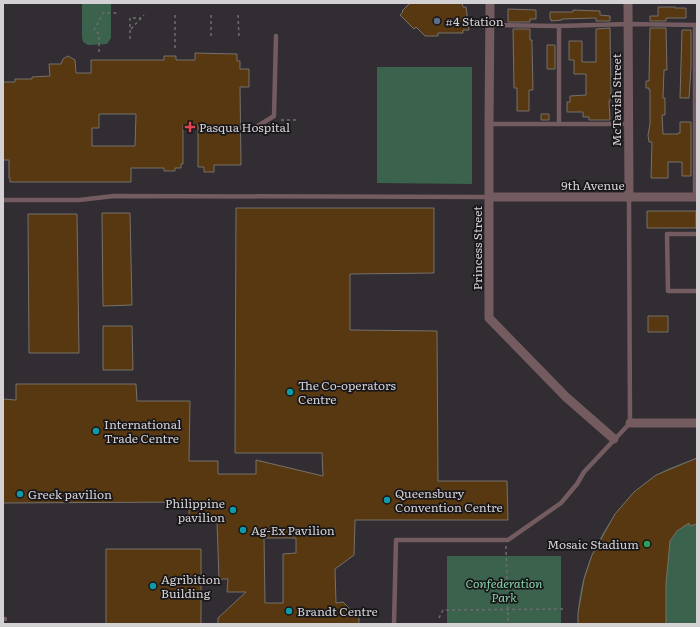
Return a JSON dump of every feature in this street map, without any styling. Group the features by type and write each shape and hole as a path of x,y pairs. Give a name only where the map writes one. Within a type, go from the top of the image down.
{"street":[{"name":"Princess Street","path":"490,3 489,318 566,397 614,439"},
{"name":"McTavish Street","path":"628,3 629,198"},
{"name":"9th Avenue","path":"489,197 696,197"},
{"path":"630,423 697,423"}],"lane":[{"path":"490,25 696,25 696,197"},
{"path":"559,26 559,124"},
{"path":"256,127 274,116 276,36"},
{"path":"489,124 628,124"},
{"path":"3,200 79,200 114,196 489,197"},
{"path":"394,624 396,540 508,540 561,503 577,484 584,472 630,423 629,198"},
{"path":"697,234 667,234 668,291 697,291"}],"path":[{"path":"99,52 99,34 94,30 103,13 118,13"},
{"path":"131,29 144,15"},
{"path":"175,15 175,51"},
{"path":"211,15 211,39"},
{"path":"238,15 238,38"},
{"path":"130,39 130,18 141,18"},
{"path":"281,120 297,120"},
{"path":"505,540 508,624"},
{"path":"440,618 443,610 565,609"}],"green space":[{"path":"82,3 111,3 111,38 107,44 88,45 83,42"},
{"path":"377,67 472,67 472,184 377,183"},
{"name":"Mosaic Stadium","path":"697,458 697,624 578,624 579,603 589,561 598,541 610,522 623,504 638,489 655,476 670,468"},
{"name":"Confederation Park","path":"447,556 561,556 561,624 447,624"}],"building":[{"name":"#4 Station","path":"410,3 462,3 463,7 466,7 469,30 463,30 463,33 438,33 438,36 425,36 416,27 414,29 400,15"},
{"path":"658,7 686,8 686,18 666,18 666,21 650,21 650,16 658,16"},
{"path":"508,9 536,10 536,19 530,19 530,22 508,22"},
{"path":"573,10 600,11 600,15 610,16 610,21 596,21 596,18 562,19 551,21 550,19 550,12 573,12"},
{"path":"610,28 610,120 589,120 589,117 583,117 583,112 567,112 567,102 570,102 570,96 586,95 586,74 574,74 574,60 569,60 569,41 582,41 582,62 596,62 596,29"},
{"path":"650,28 666,28 667,70 664,70 663,98 665,98 665,115 662,115 663,134 678,134 680,133 680,122 691,122 691,176 682,176 682,162 668,162 668,178 651,178 652,142 649,142 648,135 650,124 650,90 649,88 646,88 646,81 649,81"},
{"path":"513,29 530,29 530,40 532,40 533,90 529,90 529,111 517,111 517,88 514,88"},
{"path":"682,30 691,30 689,98 680,98"},
{"path":"547,45 555,45 555,69 547,69"},
{"name":"Pasqua Hospital","path":"195,53 237,54 237,61 240,61 240,69 249,69 249,87 240,87 241,165 214,165 214,172 204,172 204,167 198,167 198,125 183,125 183,164 181,164 181,168 175,168 175,171 164,171 164,168 131,168 131,182 10,182 9,160 3,160 3,82 15,82 15,79 32,79 32,77 50,76 49,64 61,64 63,59 68,56 75,60 76,73 91,73 91,60 164,60 164,56 176,56 176,60 195,60","holes":["99,114 136,114 135,146 92,146 92,128 99,128"]},
{"path":"541,114 549,114 549,120 541,120"},
{"path":"236,208 434,208 434,273 350,274 350,330 437,331 438,481 507,481 508,520 355,520 354,555 335,569 336,603 343,602 359,618 359,624 218,624 218,618 246,592 227,592 228,579 219,579 217,522 189,522 189,502 3,503 3,399 16,400 16,384 136,384 137,401 190,401 189,461 218,461 218,474 256,474 256,460 323,476 322,453 235,453","holes":["264,538 296,538 296,553 283,554 283,603 265,603"]},
{"path":"647,211 696,211 696,228 647,228"},
{"path":"102,213 130,213 132,305 103,306"},
{"path":"28,214 77,214 79,353 29,353"},
{"path":"648,316 668,316 668,332 648,332"},
{"path":"103,326 132,326 133,370 103,370"},
{"name":"Mosaic Stadium","path":"697,458 697,524 690,526 689,523 677,531 670,541 666,584 666,624 578,624 578,613 584,579 592,555 615,514 634,492 656,475"},
{"name":"Agribition Building","path":"106,549 201,549 201,624 106,624"}],"place":[{"name":"#4 Station","path":"437,21"},
{"name":"Pasqua Hospital","path":"190,127"},
{"name":"The Co-operators Centre","path":"290,392"},
{"name":"International Trade Centre","path":"96,431"},
{"name":"Greek pavilion","path":"20,494"},
{"name":"Queensbury Convention Centre","path":"387,500"},
{"name":"Philippine pavilion","path":"233,510"},
{"name":"Ag-Ex Pavilion","path":"243,530"},
{"name":"Mosaic Stadium","path":"647,544"},
{"name":"Agribition Building","path":"153,586"},
{"name":"Brandt Centre","path":"289,611"}]}
